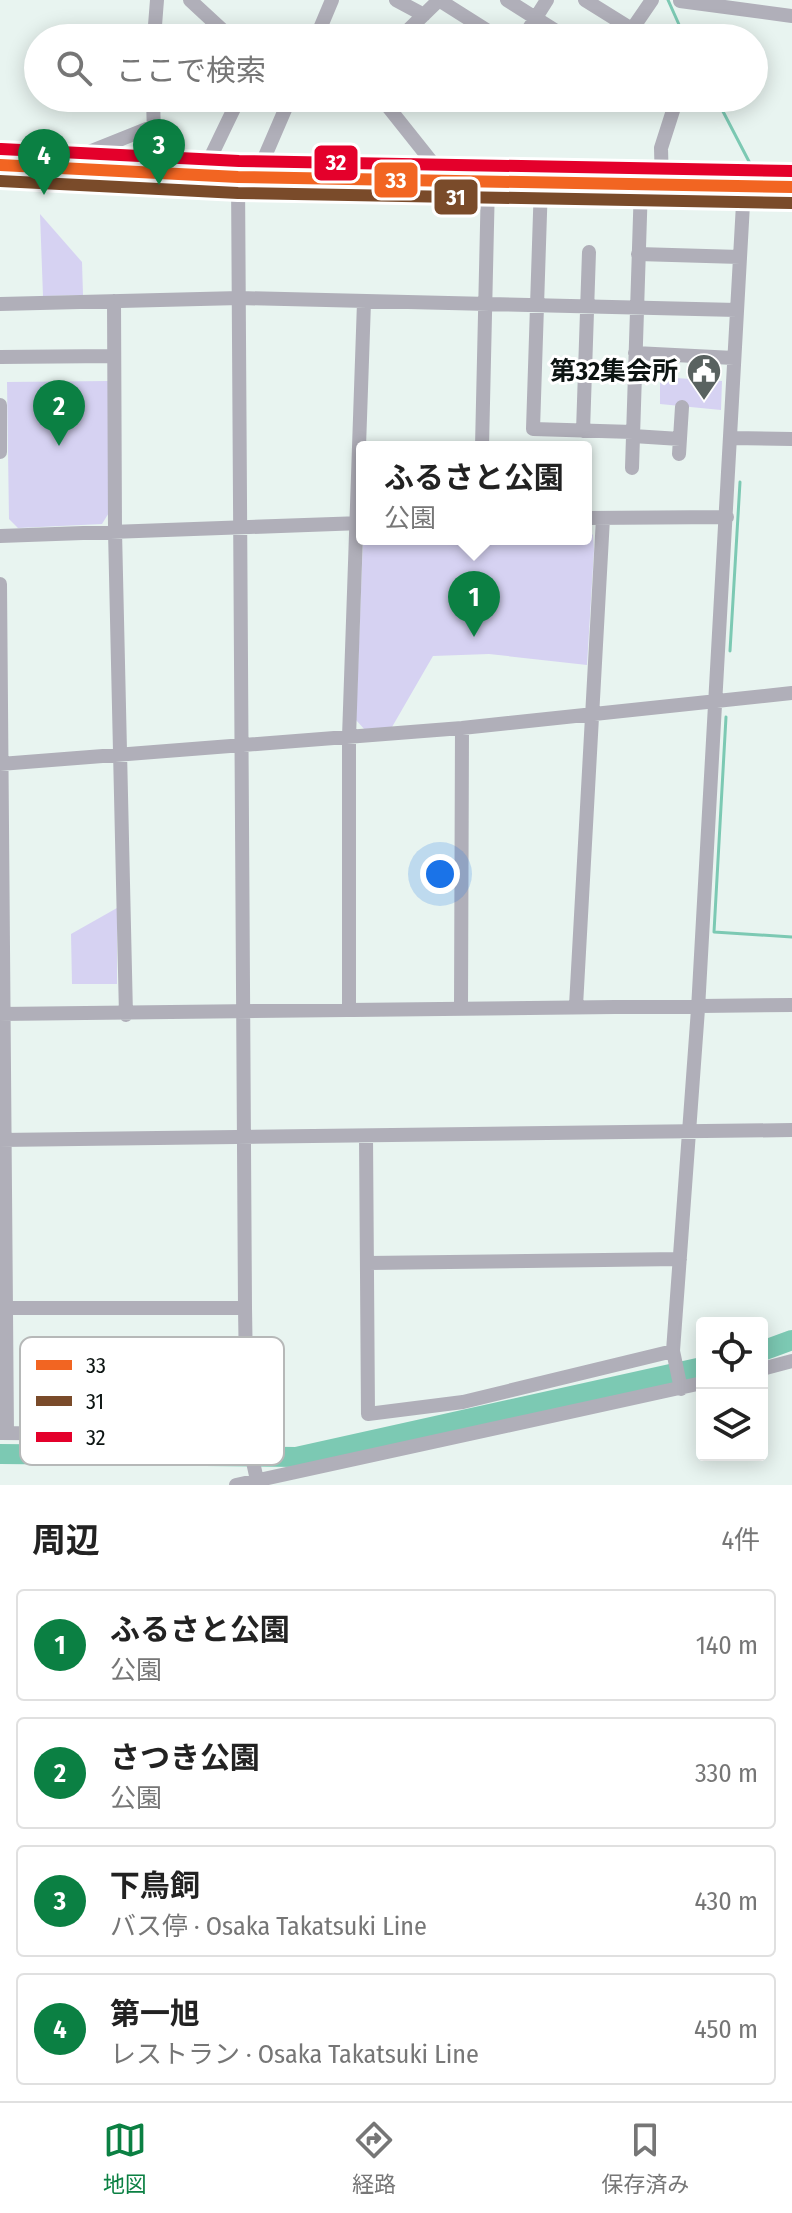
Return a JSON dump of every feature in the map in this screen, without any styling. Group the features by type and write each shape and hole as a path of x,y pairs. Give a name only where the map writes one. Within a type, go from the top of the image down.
{"main road":[{"path":"0,165 247,177 792,187"}],"street":[{"path":"155,24 157,0"},
{"path":"190,0 216,24"},
{"path":"322,24 332,0"},
{"path":"396,0 424,15"},
{"path":"415,24 439,0 477,24"},
{"path":"507,0 545,24"},
{"path":"532,24 547,0"},
{"path":"585,0 616,24"},
{"path":"636,24 652,0"},
{"path":"680,1 737,4 792,16"},
{"path":"154,112 155,172"},
{"path":"202,175 232,112"},
{"path":"246,1337 240,298 247,177 282,112"},
{"path":"392,112 447,181"},
{"path":"662,185 661,148 672,112"},
{"path":"82,169 84,154 154,126"},
{"path":"482,441 488,182"},
{"path":"541,183 533,429 633,434 679,446 682,407"},
{"path":"632,468 641,185"},
{"path":"680,1386 674,1356 698,1009 744,186"},
{"path":"583,431 589,252"},
{"path":"638,254 740,257"},
{"path":"0,304 240,298 737,310"},
{"path":"114,301 115,531 126,1015"},
{"path":"360,441 364,302"},
{"path":"635,353 734,358"},
{"path":"0,357 114,356"},
{"path":"0,405 0,452"},
{"path":"731,438 792,439"},
{"path":"592,518 727,517"},
{"path":"576,1006 603,518"},
{"path":"0,536 242,525 356,524"},
{"path":"349,1009 349,737 357,545"},
{"path":"0,584 4,1433"},
{"path":"1,764 462,728 591,711 714,703 792,693"},
{"path":"461,1009 462,728"},
{"path":"2,1014 126,1015 245,1010 576,1006 698,1009 792,1005"},
{"path":"2,1140 792,1130"},
{"path":"366,1136 368,1414 463,1402 674,1356"},
{"path":"368,1263 680,1259"},
{"path":"3,1308 245,1308"},
{"path":"768,1367 792,1361"},
{"path":"236,1485 256,1477 696,1384"},
{"path":"253,1465 256,1477"}],"shaded area":[{"path":"40,214 82,262 83,295 43,296"},
{"path":"660,377 722,381 721,410 660,404"},
{"path":"108,381 110,511 102,524 18,528 9,519 7,382"},
{"path":"593,535 587,665 489,654 433,656 392,727 365,730 356,720 363,545 592,545"},
{"path":"117,908 117,984 72,984 71,934"}],"waterway":[{"path":"668,0 679,24"},
{"path":"723,112 755,173"},
{"path":"730,651 740,482"},
{"path":"726,717 714,932 792,937"},
{"path":"768,1349 792,1340"},
{"path":"284,1457 296,1457 696,1368"},
{"path":"0,1454 20,1454"}],"transit line":[{"name":"32","path":"1,149 239,161 792,171"},
{"name":"33","path":"0,165 238,177 792,187"},
{"name":"31","path":"0,181 238,193 792,203"}],"place":[{"name":"下鳥飼","path":"159,185"},
{"name":"第一旭","path":"44,195"},
{"name":"第32集会所","path":"704,402"},
{"name":"さつき公園","path":"59,446"},
{"name":"ふるさと公園","path":"474,637"}]}
